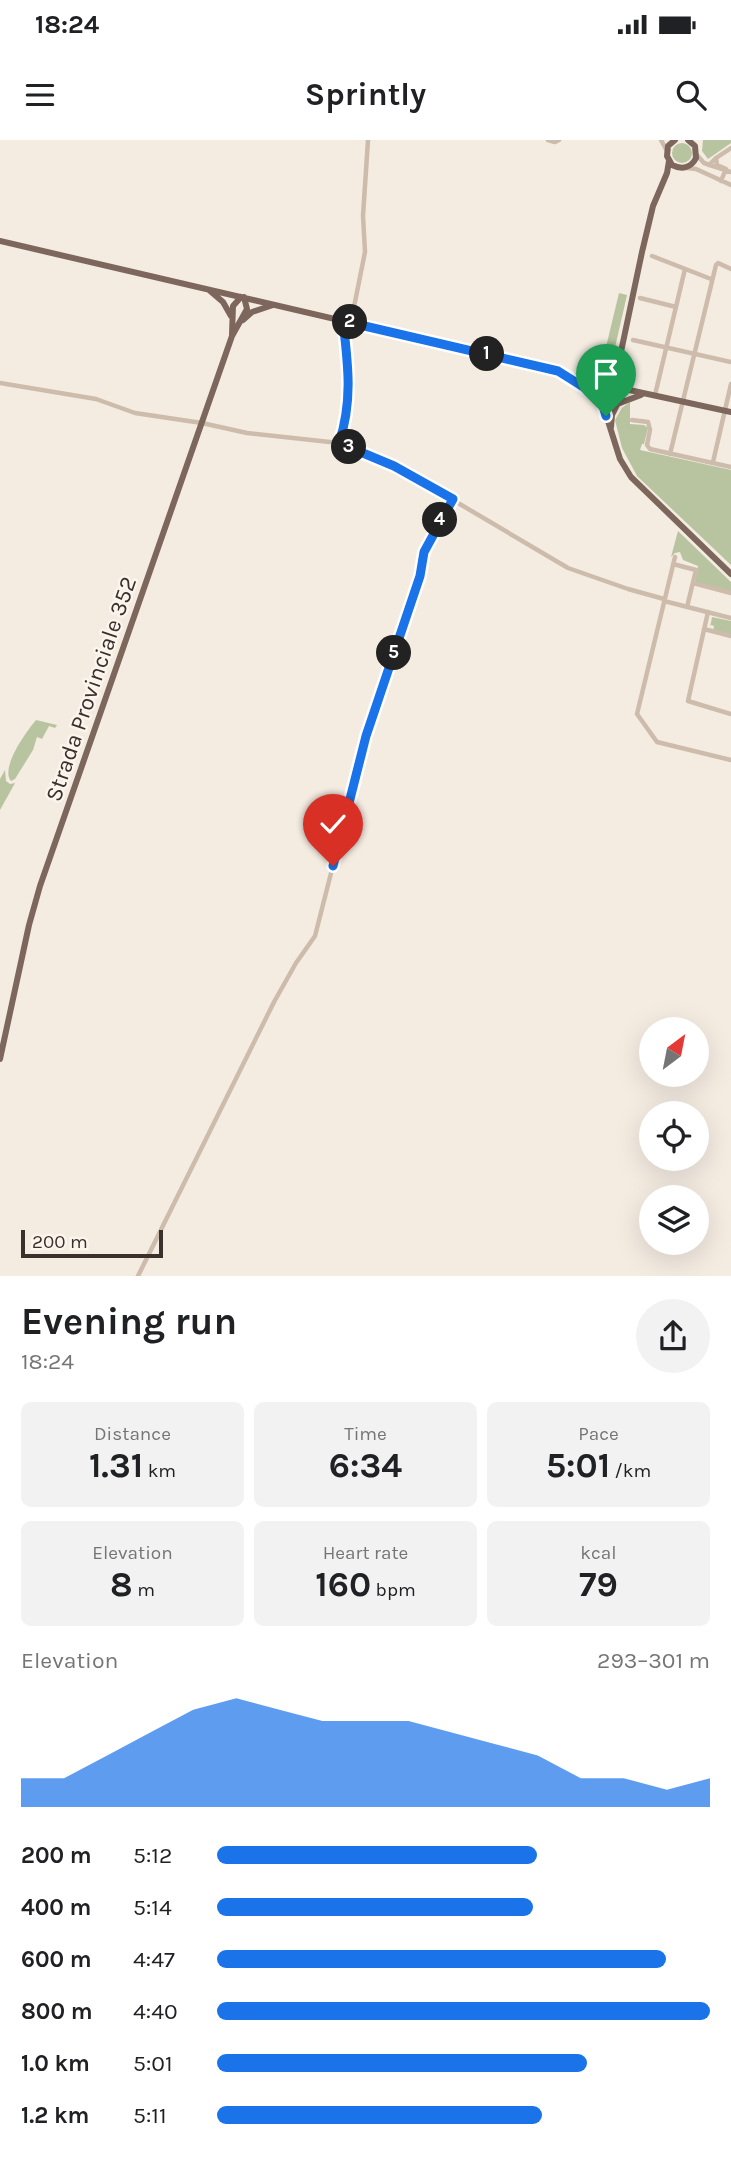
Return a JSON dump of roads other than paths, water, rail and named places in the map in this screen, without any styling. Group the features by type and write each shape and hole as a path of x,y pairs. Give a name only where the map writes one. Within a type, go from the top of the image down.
{"main road":[{"path":"613,439 611,421 622,394 618,366 647,227 667,173 667,151 675,140"},
{"path":"662,187 694,162 696,147 688,140"},
{"path":"668,161 677,168 684,168"},
{"path":"0,241 558,371 606,385 728,411"},
{"path":"208,289 223,302 231,317"},
{"path":"242,297 247,309 242,322"},
{"name":"Strada Provinciale 352","path":"232,336 233,306 242,297"},
{"name":"Strada Provinciale 352","path":"0,1059 40,886 232,336 252,312 275,305"},
{"path":"618,366 600,391 620,459 637,484 731,574"},
{"path":"558,371 590,389 607,406 636,396 655,395"}],"street":[{"path":"339,443 345,425 350,381 347,322 365,252 363,216 368,140"},
{"path":"548,140 559,140"},
{"path":"661,140 667,151"},
{"path":"696,147 700,161 728,171"},
{"path":"708,165 731,148"},
{"path":"716,158 717,165 728,171"},
{"path":"684,168 696,169 731,185"},
{"path":"721,181 728,171"},
{"path":"652,256 711,279"},
{"path":"670,454 711,279 718,263 731,269"},
{"path":"655,395 685,269"},
{"path":"640,298 676,307"},
{"path":"633,340 731,362"},
{"path":"0,383 96,399 135,413 247,433 339,443 394,466 568,568 628,589 731,618"},
{"path":"713,463 728,411 731,384"},
{"path":"632,420 648,422 649,449 731,467"},
{"path":"138,1276 274,1002 317,930 364,744 420,576 424,552 453,499"},
{"path":"675,557 637,714 657,742 731,760"},
{"path":"673,564 696,570 687,607"},
{"path":"693,583 731,593"},
{"path":"708,612 688,701 731,714"},
{"path":"704,629 731,636"}]}
